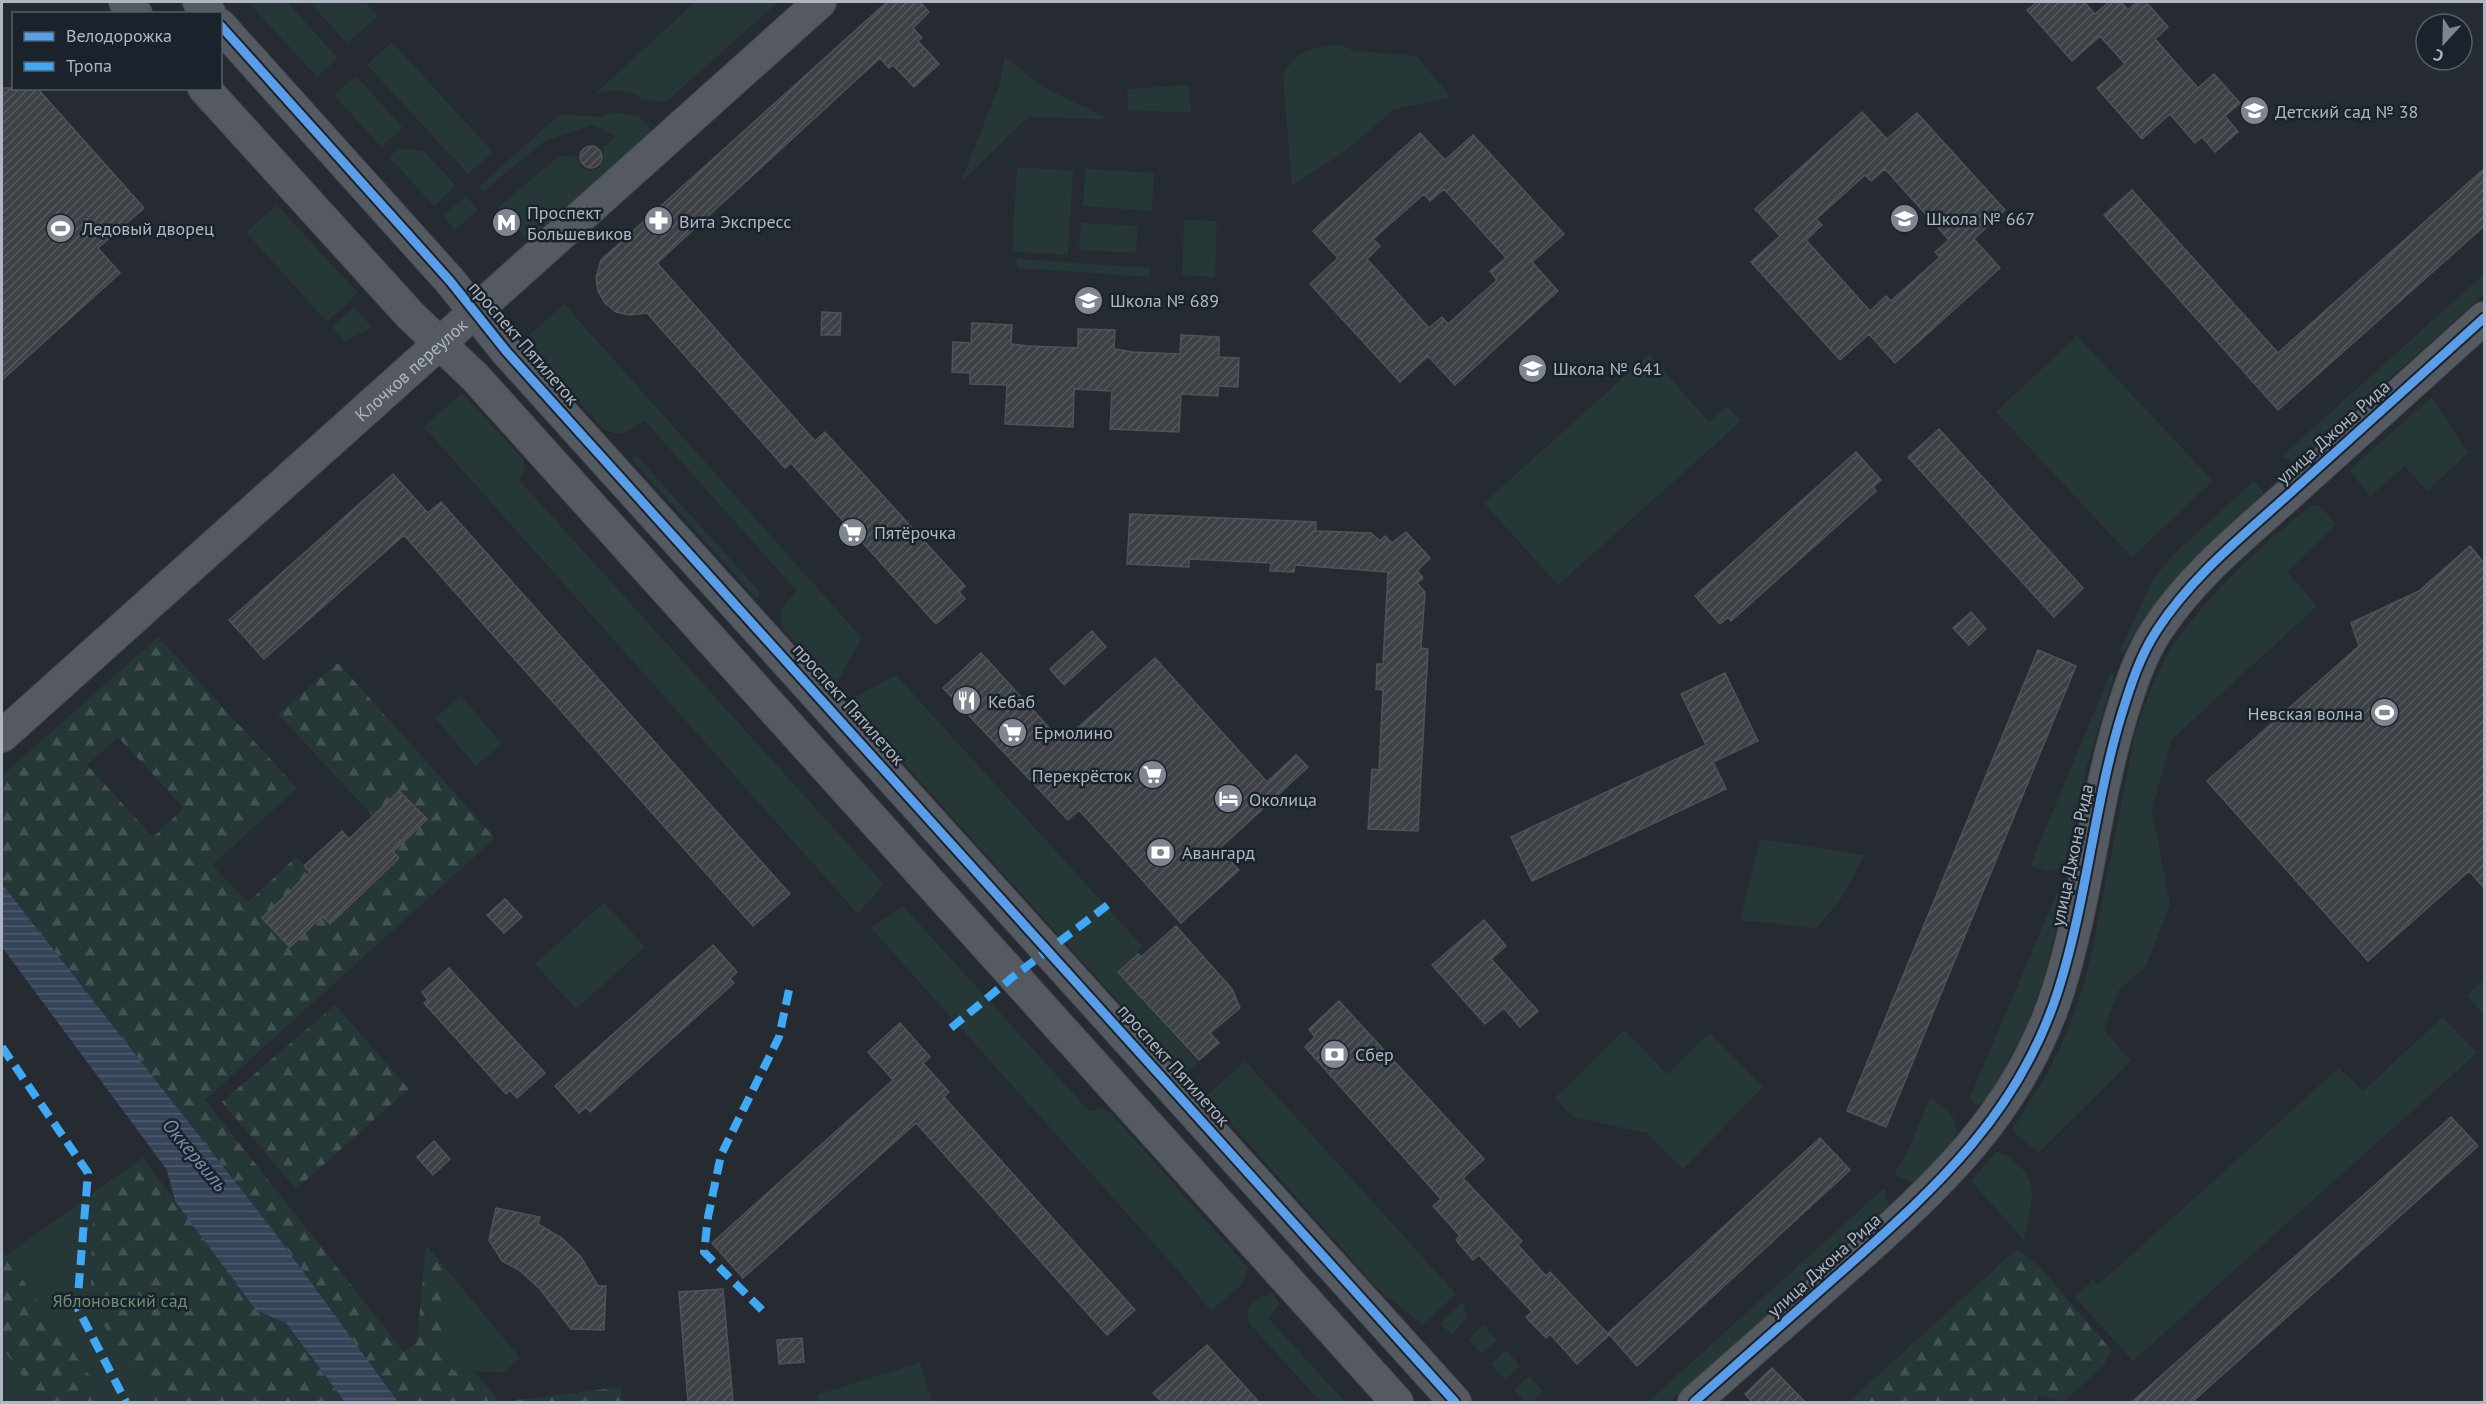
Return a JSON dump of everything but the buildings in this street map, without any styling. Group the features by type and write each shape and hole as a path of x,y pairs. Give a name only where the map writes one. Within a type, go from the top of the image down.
{"street":[{"name":"Клочков переулок","path":"2,736 438,342 820,2"},
{"name":"проспект Пятилеток","path":"222,27 474,310 506,351 1455,1402"},
{"path":"206,90 438,342 483,386 1397,1402"},
{"name":"улица Джона Рида","path":"1694,1402 1921,1200 1987,1128 2022,1073 2042,1034 2067,960 2114,740 2136,669 2156,632 2178,601 2236,542 2484,318"}],"green space":[{"path":"248,2 287,2 338,58 317,77"},
{"path":"309,2 365,2 378,16 347,43"},
{"path":"695,2 778,2 666,102 641,99 633,93 610,90 595,94"},
{"path":"392,42 493,152 468,174 367,65"},
{"path":"1340,44 1354,51 1416,56 1451,97 1395,109 1341,154 1292,186 1283,77 1299,55 1313,49"},
{"path":"1005,56 1040,85 1109,119 1028,117 961,182 1000,83"},
{"path":"356,76 403,128 381,147 334,95"},
{"path":"1189,85 1191,112 1128,111 1127,89"},
{"path":"611,112 638,116 654,133 531,244 498,207 559,156 577,157 580,166 590,171 599,168 604,158 602,148 616,136 592,125 546,140 484,191 479,187 560,114 603,117"},
{"path":"399,148 424,151 456,186 434,206 389,157"},
{"path":"1017,167 1073,171 1068,255 1012,251"},
{"path":"1085,169 1154,173 1152,211 1083,206"},
{"path":"466,196 478,210 455,230 443,216"},
{"path":"277,205 358,293 327,322 246,232"},
{"path":"1184,220 1217,221 1215,277 1182,275"},
{"path":"1081,223 1138,226 1136,253 1079,250"},
{"path":"1017,259 1151,268 1150,277 1017,268"},
{"path":"2484,274 2484,294 2296,463 2282,456"},
{"path":"564,304 862,638 835,686 785,631 782,624 781,613 797,591 644,420 625,432 615,433 603,429 524,340"},
{"path":"354,307 372,327 345,341 332,327"},
{"path":"2077,336 2213,481 2132,557 1996,412"},
{"path":"1649,354 1709,422 1727,406 1741,421 1558,585 1484,503"},
{"path":"462,393 523,459 525,467 520,481 884,884 858,914 424,427"},
{"path":"2432,397 2468,453 2427,491 2405,466 2370,496 2349,470"},
{"path":"636,455 760,592 759,597 755,597 633,461"},
{"path":"2254,481 2264,493 2186,566 2154,606 2124,653 2119,652 2152,581 2173,555"},
{"path":"2311,506 2320,506 2336,524 2287,572 2317,606 2171,740 2152,810 2170,904 2146,966 2118,991 2104,1030 2131,1061 2039,1152 2016,1135 2013,1128 2044,1079 2064,1040 2079,999 2091,957 2136,729 2153,684 2179,637 2212,596 2252,556"},
{"path":"158,637 297,788 212,865 248,902 296,857 318,880 290,947 322,916 331,924 399,859 393,852 427,819 399,791 373,816 278,714 338,663 495,838 205,1100 404,1352 417,1341 426,1245 449,1272 441,1355 454,1371 475,1372 500,1402 398,1402 272,1229 2,884 2,776","holes":["118,737 184,808 153,837 87,765"]},
{"path":"2111,672 2114,676 2086,769 2071,854 2057,869 2048,871 2030,866"},
{"path":"896,675 1143,947 1117,971 1198,1062 1184,1074 848,701"},
{"path":"461,696 502,744 476,766 435,718"},
{"path":"1760,839 1865,855 1839,902 1816,928 1740,920"},
{"path":"2057,893 2064,896 2045,975 2027,1026 1984,1104 1975,1105 1970,1097"},
{"path":"604,902 645,947 576,1009 535,964"},
{"path":"903,906 1089,1111 1102,1108 1110,1112 1248,1268 1242,1284 1211,1311 1175,1267 871,928"},
{"path":"2484,979 2484,1015 2467,995"},
{"path":"335,1005 409,1089 296,1189 222,1102"},
{"path":"2443,1017 2477,1053 2133,1361 2075,1297 2093,1280 2098,1285 2339,1068 2363,1091"},
{"path":"1624,1030 1667,1074 1710,1033 1763,1087 1683,1169 1647,1133 1573,1117 1555,1098"},
{"path":"1245,1061 1456,1294 1422,1325 1378,1289 1206,1096"},
{"path":"1930,1098 1946,1109 1954,1120 1956,1131 1953,1141 1945,1152 1913,1183 1894,1175 1909,1148"},
{"path":"1996,1152 2005,1155 2025,1172 2032,1189 2031,1209 2024,1240 1971,1181"},
{"name":"Яблоновский сад","path":"143,1158 256,1310 285,1323 345,1402 2,1402 2,1258"},
{"name":"Яблоновский сад","path":"143,1158 256,1310 285,1323 345,1402 156,1402 90,1305 94,1192"},
{"path":"1884,1188 1889,1205 1670,1402 1648,1402"},
{"path":"2017,1249 2040,1267 2111,1350 2104,1365 2064,1401 2039,1396 2034,1402 1853,1402 1851,1400"},
{"path":"2,1250 108,1402 41,1402 2,1347"},
{"path":"449,1272 520,1358 504,1372 454,1371 441,1355"},
{"path":"1273,1292 1280,1304 1268,1318 1345,1402 1321,1402 1249,1323 1250,1306"},
{"path":"1463,1302 1467,1317 1452,1335 1440,1323"},
{"path":"1483,1325 1497,1340 1482,1354 1468,1339"},
{"path":"1506,1350 1520,1366 1505,1380 1491,1364"},
{"path":"920,1362 932,1402 819,1402 817,1395"},
{"path":"1529,1376 1543,1392 1531,1402 1525,1402 1514,1390"},
{"path":"621,1387 622,1402 500,1402"}],"water":[{"name":"Оккервиль","path":"2,884 272,1229 398,1402 345,1402 286,1323 256,1310 175,1201 167,1170 2,947"}],"marked path":[{"path":"951,1028 1014,976 1113,901"},
{"path":"762,1310 704,1252 708,1217 721,1155 779,1037 789,990"},
{"path":"2,1047 88,1173 77,1307 126,1402"}],"cycle path":[{"path":"222,27 450,281 506,351 1455,1402"},
{"path":"1694,1402 1875,1242 1940,1180 1996,1113 2020,1076 2041,1036 2068,957 2104,782 2125,702 2146,650 2172,609 2223,554 2484,318"}],"place":[{"name":"Детский сад № 38","path":"2254,111"},
{"name":"Школа № 667","path":"1905,218"},
{"name":"Вита Экспресс","path":"658,221"},
{"name":"Проспект Большевиков","path":"506,222"},
{"name":"Ледовый дворец","path":"61,228"},
{"name":"Школа № 689","path":"1089,300"},
{"name":"Школа № 641","path":"1532,368"},
{"name":"Пятёрочка","path":"853,532"},
{"name":"Кебаб","path":"967,701"},
{"name":"Невская волна","path":"2384,713"},
{"name":"Ермолино","path":"1013,732"},
{"name":"Перекрёсток","path":"1153,775"},
{"name":"Околица","path":"1228,799"},
{"name":"Авангард","path":"1161,852"},
{"name":"Сбер","path":"1334,1054"}]}
